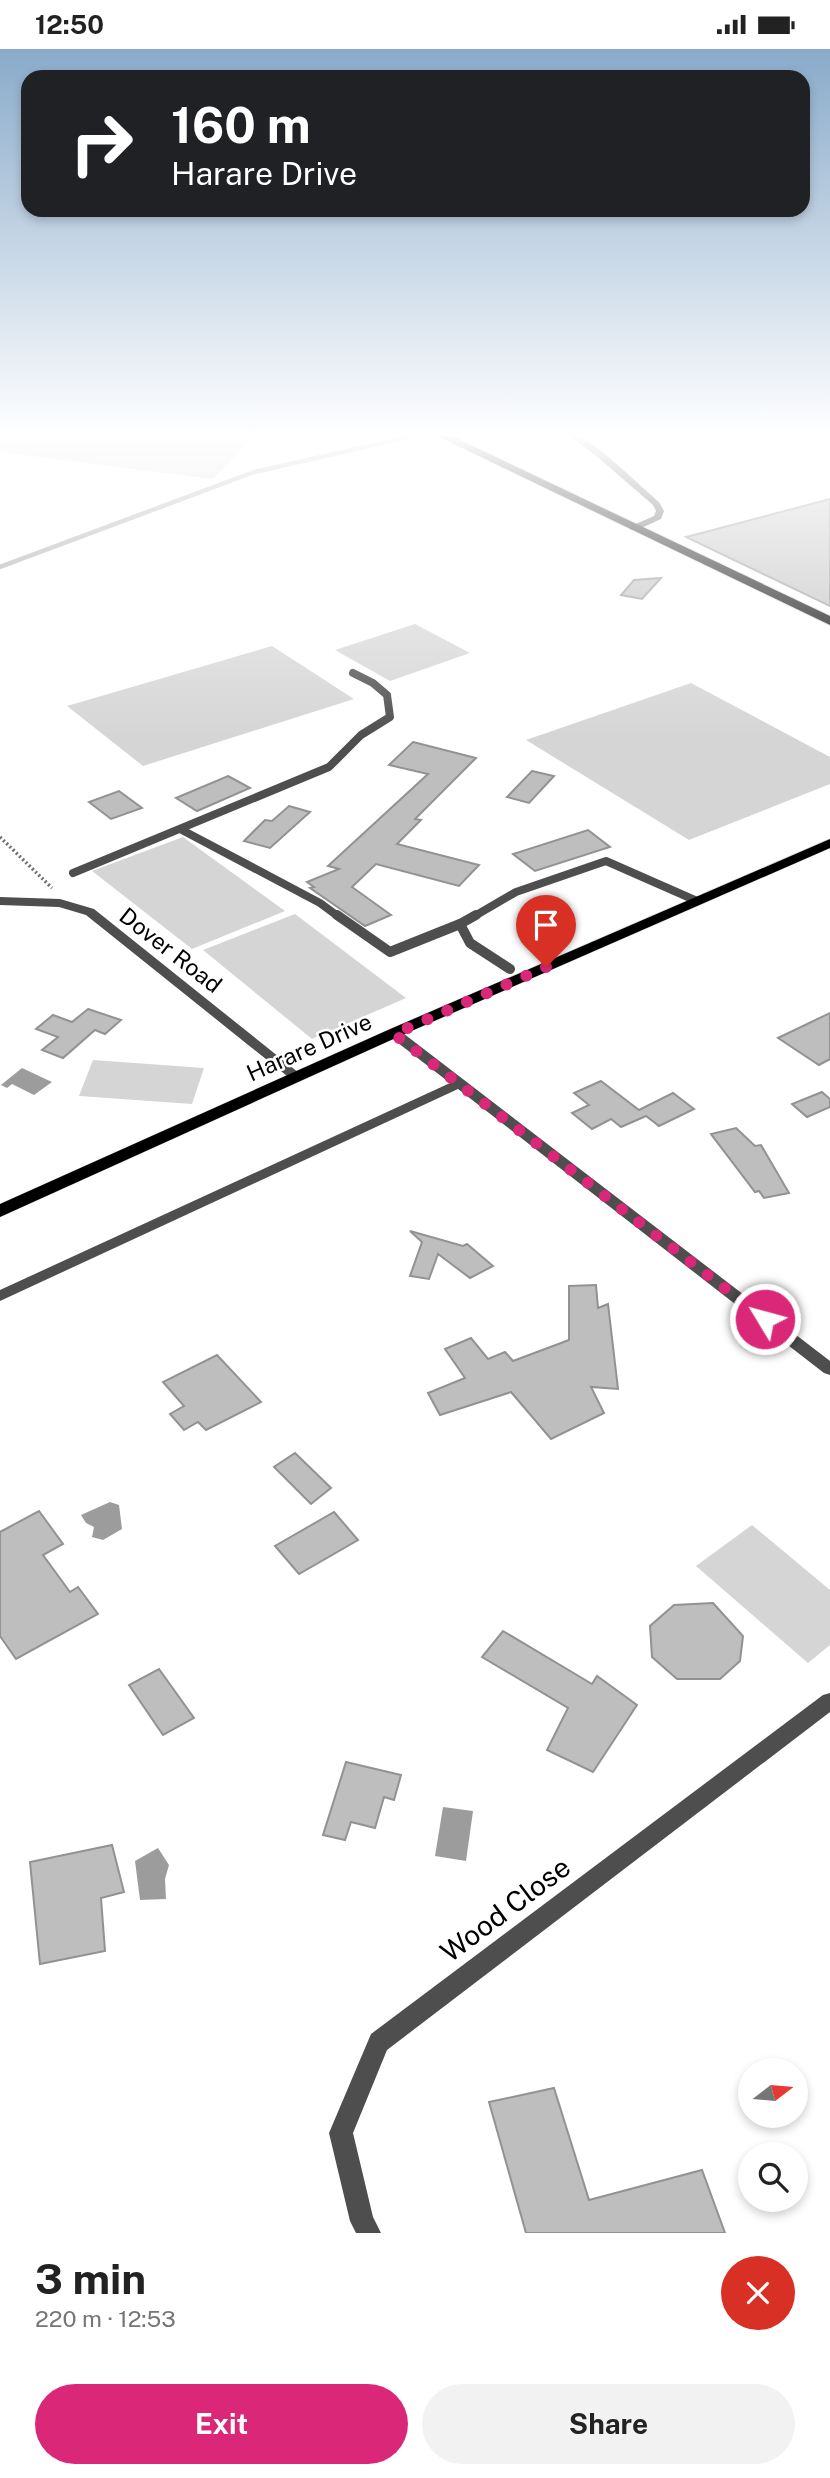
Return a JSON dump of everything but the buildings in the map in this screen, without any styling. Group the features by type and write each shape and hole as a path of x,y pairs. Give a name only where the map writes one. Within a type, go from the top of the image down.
{"highway":[{"path":"644,533 830,621"}],"main road":[{"name":"Harare Drive","path":"0,1211 297,1077 830,843"}],"street":[{"name":"Dover Road","path":"0,901 69,906 90,912 297,1077"},
{"path":"394,1034 830,1369"},
{"path":"0,1296 459,1084"},
{"name":"Wood Close","path":"369,2233 362,2221 341,2133 379,2042 830,1701"}],"lane":[{"path":"73,873 329,767 361,735 390,716 387,695 373,683 353,673"},
{"path":"182,830 320,903 390,952 460,923 516,892 606,862 697,901"},
{"path":"460,923 470,943 510,969"}],"path":[{"path":"0,837 69,906"}],"shaded area":[{"path":"415,624 470,653 390,681 335,650"},
{"path":"272,646 354,699 143,766 67,706"},
{"path":"691,683 830,757 830,784 689,840 526,740"},
{"path":"183,837 285,911 192,949 92,871"},
{"path":"295,914 406,998 312,1039 203,950"},
{"path":"93,1060 204,1068 192,1104 79,1096"},
{"path":"22,1068 52,1082 34,1095 12,1084 7,1088 1,1085"},
{"path":"110,1502 119,1505 122,1529 103,1540 92,1537 94,1527 86,1523 81,1515"},
{"path":"752,1525 830,1590 830,1645 808,1663 696,1566"},
{"path":"443,1807 473,1811 466,1861 435,1856"},
{"path":"158,1848 169,1865 165,1879 166,1899 140,1900 135,1861"}],"waterway":[{"path":"0,567 91,533"}],"route":[{"path":"546,967 394,1034 765,1319"}]}
